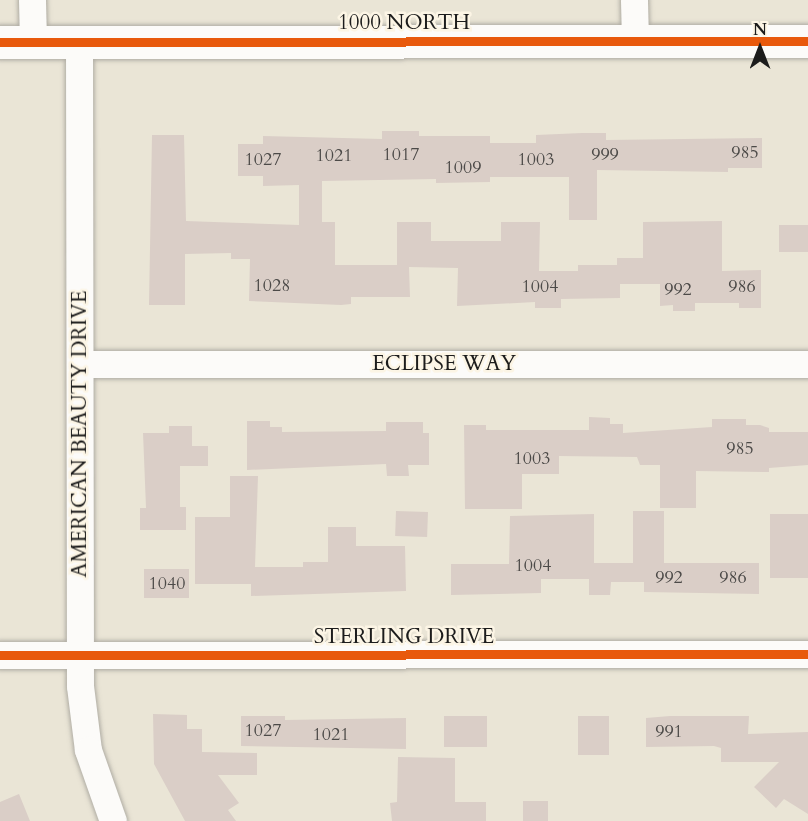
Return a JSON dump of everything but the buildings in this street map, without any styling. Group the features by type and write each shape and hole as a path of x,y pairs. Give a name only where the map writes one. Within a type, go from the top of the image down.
{"street":[{"path":"32,0 33,42"},
{"path":"634,0 635,41"},
{"name":"1000 NORTH","path":"0,42 808,41"},
{"name":"AMERICAN BEAUTY DRIVE","path":"79,42 81,364 79,655 88,750 113,821"},
{"name":"ECLIPSE WAY","path":"81,364 808,364"},
{"name":"STERLING DRIVE","path":"0,655 808,654"}],"cycle path":[{"path":"0,42 808,41"},
{"path":"0,655 808,654"}]}
